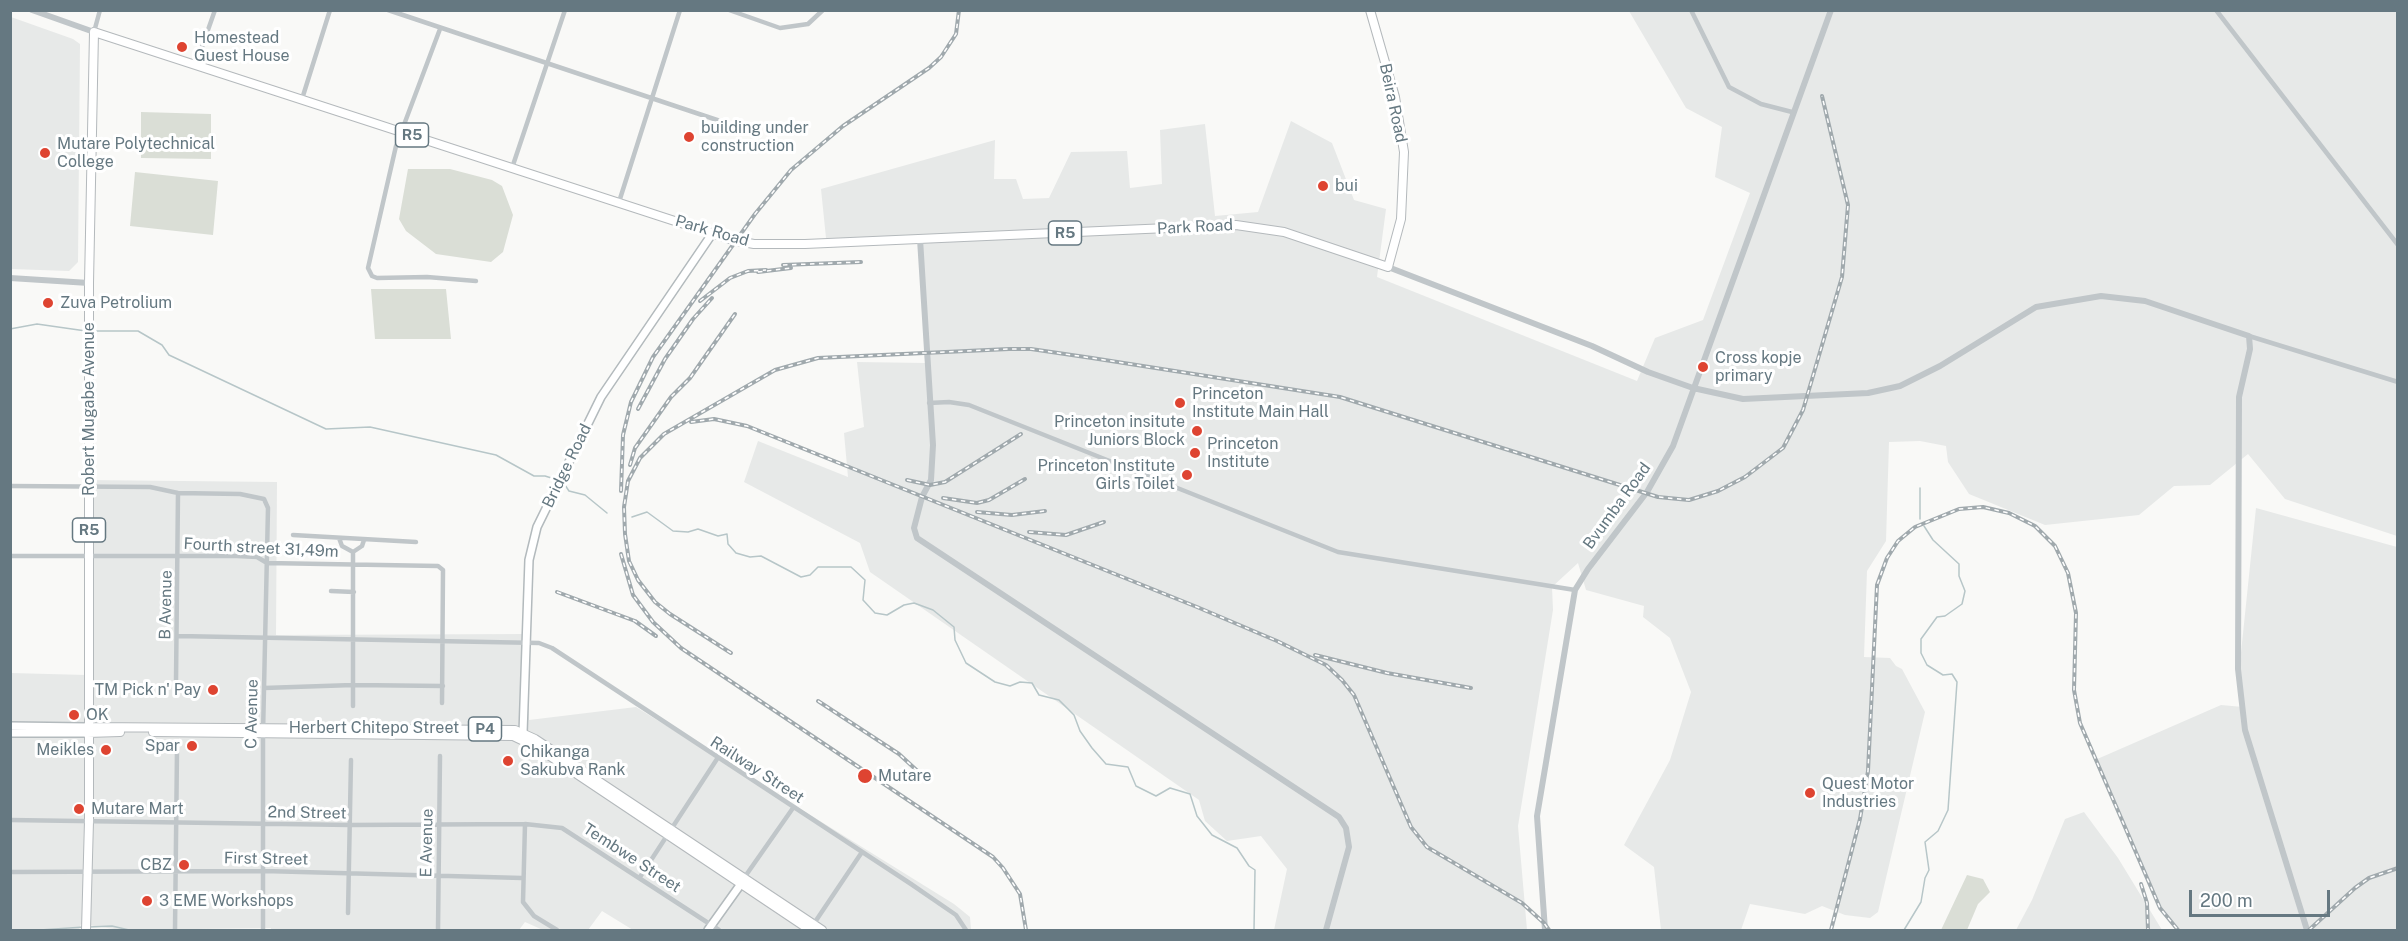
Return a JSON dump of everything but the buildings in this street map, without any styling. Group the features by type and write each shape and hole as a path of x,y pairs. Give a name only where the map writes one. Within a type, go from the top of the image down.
{"highway":[{"name":"Beira Road","path":"1370,10 1395,97 1404,152 1401,219 1388,267"},
{"name":"Park Road","path":"94,32 734,240 762,245 1260,226 1388,267"},
{"name":"Robert Mugabe Avenue","path":"86,930 89,821 87,730 88,283 94,32"},
{"name":"Herbert Chitepo Street","path":"87,730 503,730 523,733 668,832"},
{"name":"Herbert Chitepo Street","path":"263,730 513,736 538,747 811,929 822,930"}],"main road":[{"name":"Bridge Road","path":"523,733 529,560 537,526 601,397 712,234"},
{"name":"Herbert Chitepo Street","path":"10,726 87,730"},
{"name":"Herbert Chitepo Street","path":"10,733 87,730"},
{"path":"710,928 742,881"}],"street":[{"path":"32,10 94,32 100,10"},
{"path":"196,64 215,10"},
{"path":"302,99 330,10"},
{"path":"388,10 744,129"},
{"path":"512,168 566,10"},
{"path":"619,202 680,10"},
{"path":"729,10 780,28 808,24 823,10"},
{"path":"1691,10 1729,87 1761,104 1792,112"},
{"name":"Bvumba Road","path":"1545,930 1538,816 1575,590 1588,569 1647,492 1664,464 1677,434 1792,112 1831,10"},
{"path":"2216,10 2397,245"},
{"path":"440,29 396,146 376,225 369,272 377,279 427,277 476,281"},
{"path":"920,239 933,445 931,480 922,497 914,528 917,538 1339,818 1346,828 1349,847 1326,930"},
{"path":"1388,267 1693,388 1743,399 1809,398 1890,388 1940,366 2036,308 2101,296 2145,301 2397,382"},
{"path":"10,278 88,283"},
{"path":"2249,336 2250,349 2239,397 2238,669 2246,730 2307,930"},
{"path":"929,403 949,402 969,405 1338,552 1575,590"},
{"path":"10,486 150,487 178,493"},
{"name":"C Avenue","path":"178,493 240,494 264,499 268,508 263,730 264,930"},
{"name":"B Avenue","path":"176,681 178,493"},
{"path":"293,535 416,542"},
{"path":"339,538 342,546 353,552"},
{"path":"353,552 362,546 364,540"},
{"path":"353,552 355,638 353,706"},
{"name":"Fourth street 31,49m","path":"10,556 253,557 267,563 438,566 443,570 444,641"},
{"path":"331,591 354,592"},
{"name":"Railway Street","path":"178,636 527,642 552,648 956,915 966,930"},
{"path":"442,703 444,641"},
{"path":"264,688 353,684 443,687"},
{"path":"175,929 177,750"},
{"name":"E Avenue","path":"438,930 440,756"},
{"path":"640,877 717,759"},
{"path":"348,913 351,760"},
{"path":"742,881 793,808"},
{"name":"2nd Street","path":"10,820 440,826 525,824"},
{"path":"525,824 523,902 534,916 557,930"},
{"name":"Tembwe Street","path":"525,824 562,828 640,877 710,928 719,930"},
{"path":"811,929 862,852"},
{"name":"First Street","path":"10,872 264,871 522,878"}],"shaded area":[{"path":"1629,11 2397,11 2397,536 2285,499 2248,454 2210,485 2174,486 2139,515 2045,525 1969,494 1948,462 1946,446 1920,441 1889,442 1886,541 1867,571 1864,657 1890,658 1896,666 1902,669 1925,712 1878,912 1870,918 1845,915 1822,906 1805,914 1750,904 1741,930 1661,930 1654,867 1624,845 1670,760 1691,692 1670,638 1643,617 1644,606 1586,590 1578,563 1552,587 1553,610 1518,826 1527,930 1274,930 1287,869 1261,836 1227,841 1205,821 1199,800 870,572 860,543 744,482 758,441 848,477 844,433 864,427 857,362 925,363 919,237 826,238 821,189 995,140 994,179 1016,179 1023,199 1049,198 1071,152 1127,151 1130,188 1162,184 1160,130 1205,124 1215,216 1258,212 1291,121 1332,143 1354,200 1386,209 1377,277 1637,381 1655,338 1703,320 1750,193 1715,177 1722,127 1686,108"},
{"name":"Mutare Polytechnical College","path":"11,17 73,39 80,44 78,262 69,271 11,269"},
{"path":"141,112 211,114 211,159 141,158"},
{"path":"408,169 450,169 492,180 502,186 513,215 503,252 491,262 436,254 406,231 399,219"},
{"path":"135,172 218,181 213,235 130,226"},
{"path":"371,289 446,289 451,339 375,339"},
{"path":"86,480 277,482 276,635 528,634 529,720 636,707 954,904 970,917 971,930 717,930 708,924 703,930 633,930 602,911 588,930 543,930 525,922 519,930 271,930 271,928 121,930 81,924 79,930 11,930 11,673 86,675"},
{"path":"2256,508 2397,547 2397,930 2175,929 2162,913 2095,760 2221,705 2243,707 2239,672"},
{"path":"2084,812 2118,858 2162,930 2016,930 2032,900 2065,819"},
{"path":"1967,875 1983,879 1990,892 1978,904 1967,930 1941,930"}],"waterway":[{"path":"10,329 37,324 86,331"},
{"path":"91,331 138,331 162,345 169,355 326,429 370,427 496,455 534,476 545,476 558,480"},
{"path":"563,482 569,491 585,495 607,513"},
{"path":"1920,488 1920,519"},
{"path":"632,517 647,512 673,531 688,532 698,529 718,536 727,534 728,544 736,553 750,557 761,556 801,577 810,575 818,567 851,567 865,580 863,600 875,613 887,615 904,605 914,603 933,610 954,627 955,640 966,663 995,682 1010,686 1020,682 1032,683 1039,695 1059,700 1074,715 1080,731 1106,764 1128,767 1136,786 1156,796 1170,788 1190,794 1197,816 1212,835 1237,848 1249,866 1255,870 1254,930"},
{"path":"1904,930 1921,902 1925,878 1929,870 1925,842 1938,831 1948,810 1957,682 1952,674 1943,675 1927,665 1921,653 1921,639 1937,617 1945,616 1962,604 1965,591 1959,576 1959,564 1933,540 1924,526"},
{"path":"89,927 112,926 129,930"},
{"path":"40,930 84,927"}],"railway":[{"path":"621,491 623,435 631,402 653,357 755,214 791,170 843,126 929,68 941,57 956,34 959,10"},
{"path":"731,653 670,614 655,602 638,580 629,561 625,534 624,507 628,481 640,458 664,434 775,370 818,358 1009,349 1031,349 1092,358 1340,397 1658,497 1689,500 1718,491 1745,477 1783,448 1803,410 1842,277 1848,205 1822,96"},
{"path":"783,265 861,262"},
{"path":"758,272 791,268"},
{"path":"700,301 730,278 748,271 766,270"},
{"path":"638,409 665,359 693,319 712,298"},
{"path":"630,465 635,448 671,397 690,378 735,314"},
{"path":"691,422 714,419 747,426 1197,607 1326,665 1354,695 1411,827 1427,847 1522,903 1549,930"},
{"path":"907,480 930,485 945,482 1021,434"},
{"path":"943,498 977,503 989,500 1025,479"},
{"path":"1831,930 1860,819 1868,771 1877,585 1887,558 1898,541 1915,527 1959,509 1983,507 2009,513 2035,526 2055,546 2068,573 2076,613 2074,690 2080,723 2160,908 2178,930"},
{"path":"977,512 1012,515 1045,511"},
{"path":"1029,532 1066,535 1104,522"},
{"path":"621,554 633,595 653,622 681,648 993,857 1020,894 1026,930"},
{"path":"557,592 635,621 656,636"},
{"path":"1315,655 1387,673 1471,688"},
{"path":"818,701 899,754 924,777"},
{"path":"2309,930 2369,878 2398,868"},
{"path":"2141,884 2147,903 2148,930"}],"place":[{"name":"Homestead Guest House","path":"182,47"},
{"name":"building under construction","path":"689,137"},
{"name":"Mutare Polytechnical College","path":"45,153"},
{"name":"bui","path":"1323,186"},
{"name":"Zuva Petrolium","path":"48,303"},
{"name":"Cross kopje primary","path":"1703,367"},
{"name":"Princeton Institute Main Hall","path":"1180,403"},
{"name":"Princeton insitute Juniors Block","path":"1197,431"},
{"name":"Princeton Institute","path":"1195,453"},
{"name":"Princeton Institute Girls Toilet","path":"1187,475"},
{"name":"TM Pick n' Pay","path":"213,690"},
{"name":"OK","path":"74,715"},
{"name":"Spar","path":"192,746"},
{"name":"Meikles","path":"106,750"},
{"name":"Chikanga Sakubva Rank","path":"508,761"},
{"name":"Mutare","path":"865,776"},
{"name":"Quest Motor Industries","path":"1810,793"},
{"name":"Mutare Mart","path":"79,809"},
{"name":"CBZ","path":"184,865"},
{"name":"3 EME Workshops","path":"147,901"}]}
